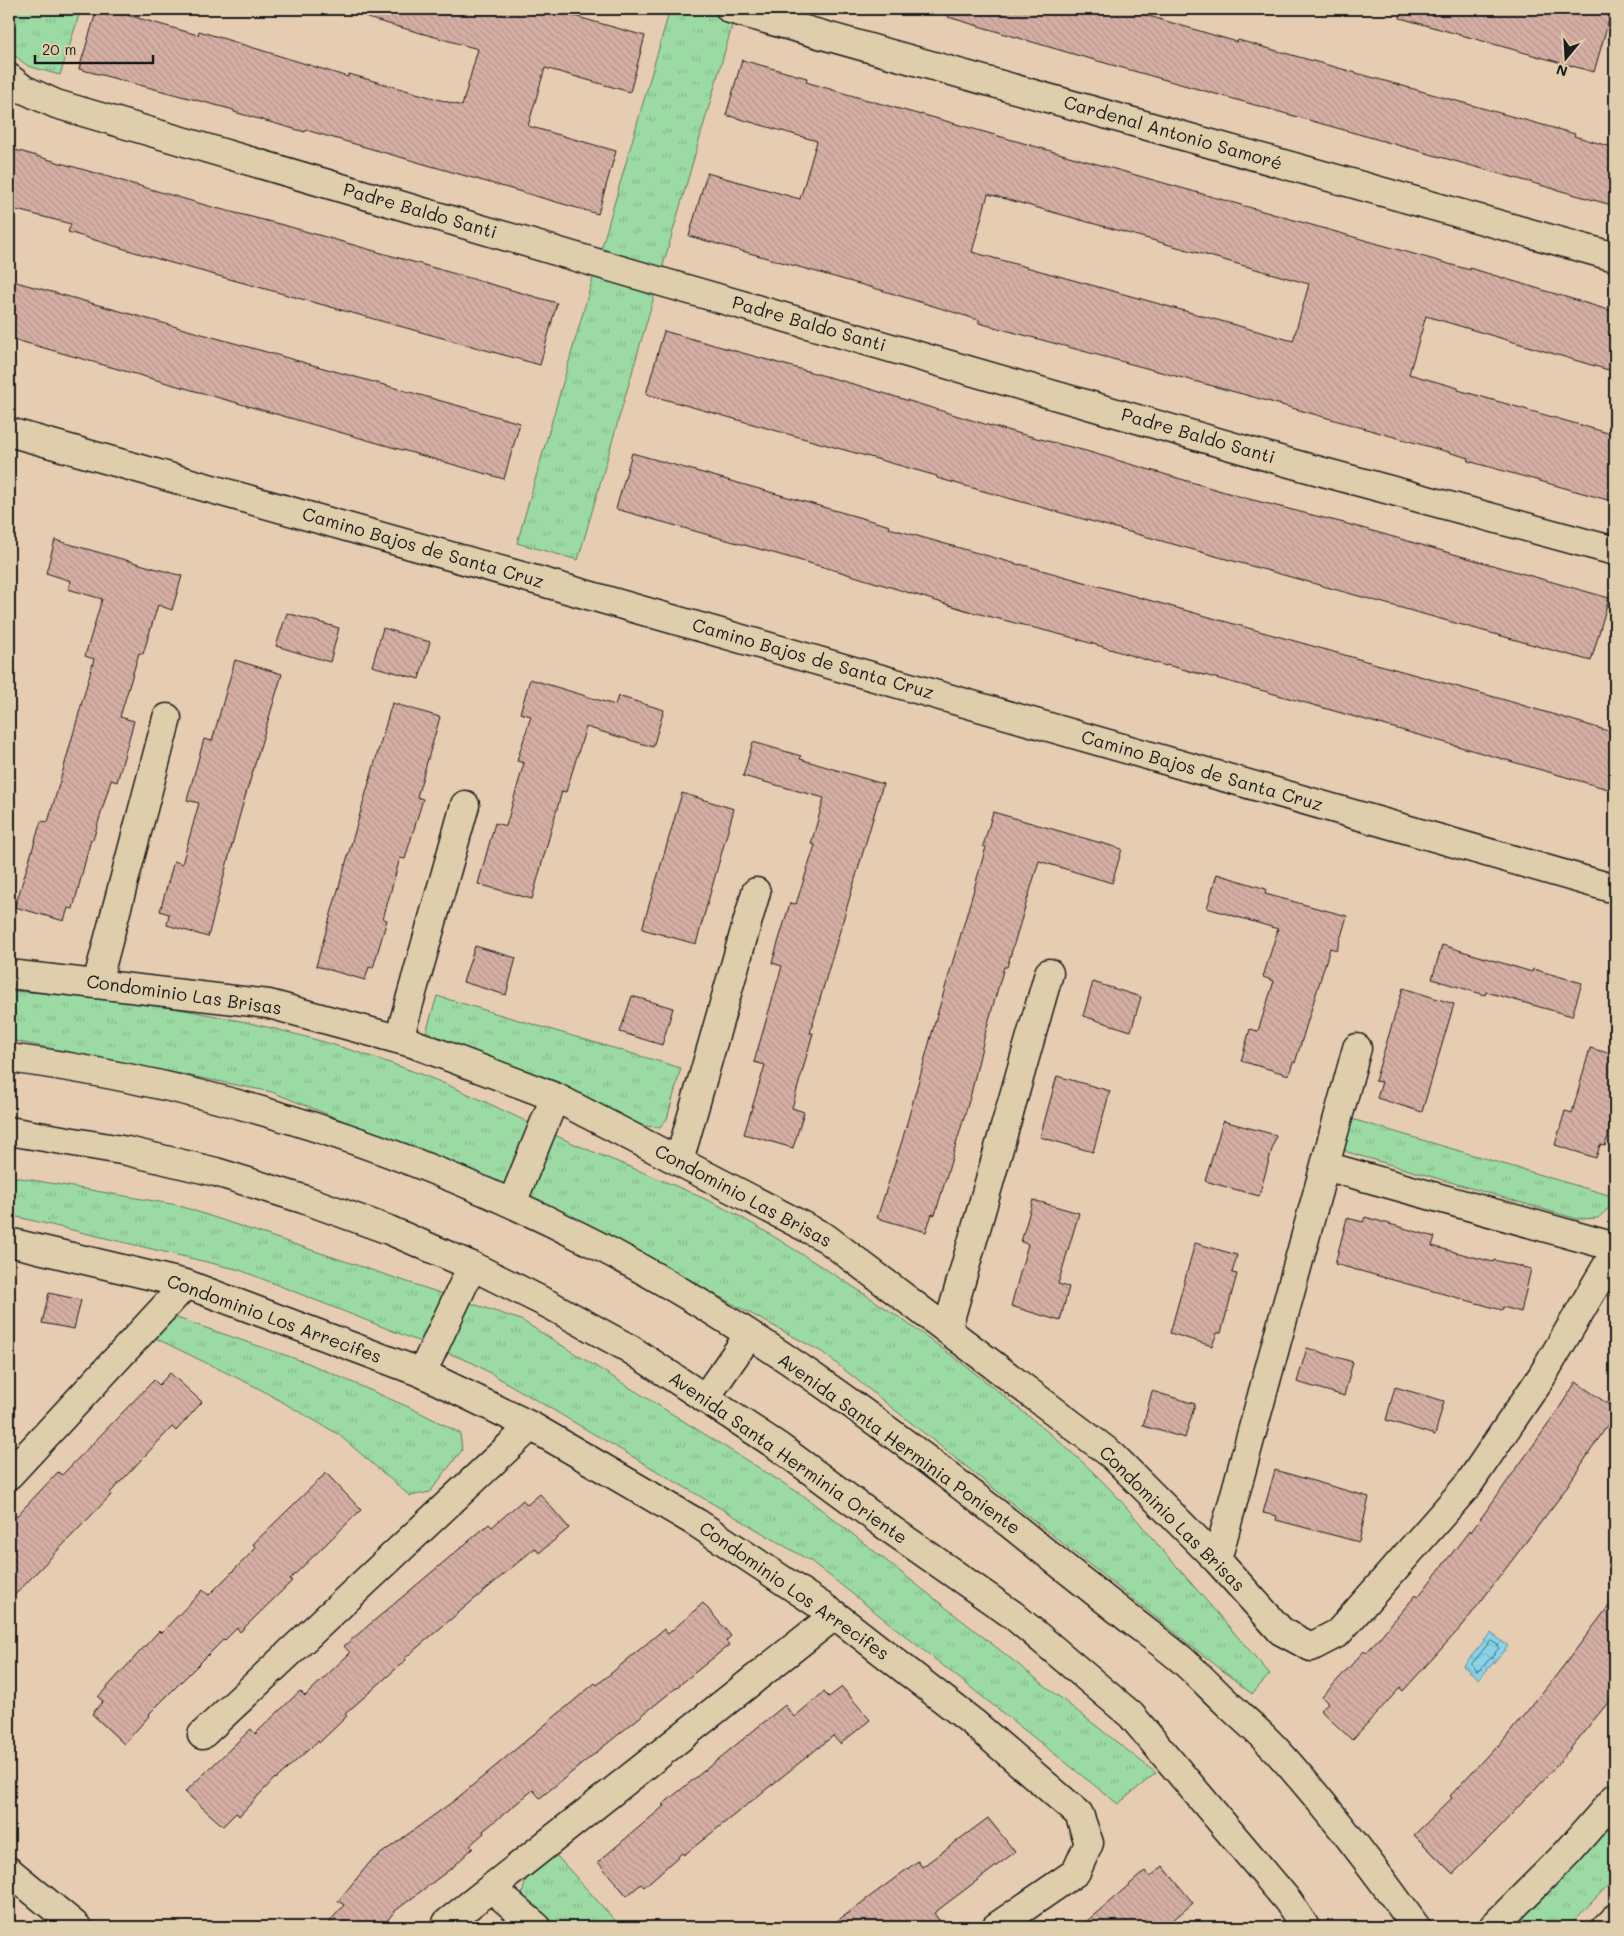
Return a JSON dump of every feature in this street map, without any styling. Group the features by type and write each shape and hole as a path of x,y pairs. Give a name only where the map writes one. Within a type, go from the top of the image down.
{"street":[{"name":"Cardenal Antonio Samoré","path":"730,9 1615,257"},
{"name":"Padre Baldo Santi","path":"9,78 23,89 56,104 634,274 1280,460 1615,551"},
{"name":"Camino Bajos de Santa Cruz","path":"9,432 539,581 1615,889"},
{"path":"97,983 167,718"},
{"path":"399,1039 465,805"},
{"path":"679,1161 756,892"},
{"path":"947,1330 1049,973"},
{"name":"Condominio Las Brisas","path":"9,974 269,1004 399,1039 555,1096 826,1238 1112,1455 1216,1560 1280,1631 1311,1647 1338,1633 1468,1485 1542,1376 1615,1252"},
{"path":"1216,1560 1357,1048"},
{"name":"Avenida Santa Herminia Poniente","path":"9,1058 54,1064 149,1082 242,1105 334,1133 424,1165 512,1203 673,1287 836,1393 963,1487 1180,1659 1278,1751 1364,1855 1416,1927"},
{"path":"512,1203 555,1096"},
{"name":"Avenida Santa Herminia Oriente","path":"9,1132 127,1151 216,1172 303,1199 389,1230 472,1266 552,1306 630,1349 779,1447 893,1531 1013,1615 1131,1715 1288,1902 1305,1927"},
{"path":"1325,1166 1615,1247"},
{"name":"Condominio Los Arrecifes","path":"9,1242 186,1284 422,1373 531,1426 698,1523 835,1615 975,1724 1079,1814 1089,1843 1076,1872 996,1927"},
{"path":"422,1373 472,1266"},
{"path":"9,1475 186,1284"},
{"path":"705,1398 749,1335"},
{"path":"202,1735 531,1426"},
{"path":"448,1922 835,1615"},
{"path":"1493,1927 1568,1852 1615,1798"},
{"path":"9,1871 78,1927"},
{"path":"491,1888 538,1927"},
{"path":"1606,1927 1615,1918"}],"green space":[{"path":"20,9 81,9 60,75 28,66 9,51 9,15"},
{"path":"670,9 737,9 578,560 517,543"},
{"path":"9,991 116,1000 169,1008 222,1017 326,1043 446,1084 570,1142 728,1210 848,1283 899,1317 973,1372 1061,1443 1115,1494 1270,1674 1252,1694 822,1352 538,1199 272,1092 9,1040"},
{"path":"437,996 681,1068 667,1119 660,1127 644,1126 439,1043 426,1033"},
{"path":"1348,1118 1615,1197 1615,1202 1598,1218 1577,1219 1347,1152 1339,1143"},
{"path":"9,1176 177,1205 521,1320 804,1496 1156,1773 1118,1804 812,1562 473,1363 240,1270 9,1215"},
{"path":"174,1317 308,1363 413,1409 460,1433 462,1450 430,1492 410,1496 338,1434 258,1388 153,1337"},
{"path":"1615,1821 1615,1878 1568,1927 1513,1927"},
{"path":"556,1855 621,1927 560,1927 522,1895 527,1874"}],"water":[{"path":"1491,1633 1508,1646 1479,1679 1463,1666"}],"building":[{"path":"97,9 106,9 198,35 199,31 348,77 349,74 462,106 478,49 367,18 368,9 549,9 645,36 630,92 545,68 528,126 616,151 598,214 306,130 305,132 234,112 234,110 79,69"},
{"path":"949,9 1125,9 1237,42 1238,40 1575,134 1574,136 1615,148 1615,206 1073,54 948,17"},
{"path":"1401,9 1583,9 1610,16 1594,72 1400,18"},
{"path":"742,60 807,78 806,82 864,99 1470,270 1470,268 1615,312 1615,372 1426,316 1409,374 1615,435 1615,502 1468,461 1469,458 1246,395 979,323 979,320 884,291 689,236 707,173 800,199 817,141 726,115","holes":["988,194 1309,284 1293,341 972,252"]},
{"path":"9,148 212,207 287,226 557,303 540,365 168,262 68,232 71,224 9,208"},
{"path":"9,280 520,423 504,479 9,338"},
{"path":"664,331 1245,498 1344,523 1609,598 1591,661 937,478 937,476 646,394"},
{"path":"632,453 890,526 889,528 1505,700 1615,733 1615,791 1264,691 972,612 841,572 616,509"},
{"path":"55,540 182,576 172,610 158,605 143,654 139,653 120,717 134,721 117,782 111,780 93,840 91,839 73,909 68,908 64,921 15,907 41,821 48,822 64,767 94,659 85,656 102,599 68,589 71,581 46,573"},
{"path":"287,613 339,628 330,662 276,646"},
{"path":"383,628 430,642 419,679 372,666"},
{"path":"235,660 282,674 240,814 208,937 167,925 169,914 160,911 174,861 182,864 199,803 187,800 204,739 212,741"},
{"path":"530,679 615,705 618,696 664,710 653,747 586,727 566,792 562,791 532,899 478,884 495,823 506,826 524,763 517,761 531,716 520,713"},
{"path":"392,703 440,717 417,797 423,799 405,859 400,858 383,919 387,920 373,968 369,967 365,980 316,966"},
{"path":"753,742 801,756 800,759 883,784 810,1033 813,1033 792,1108 804,1112 793,1148 744,1134 765,1065 754,1062 782,966 772,963 790,903 796,904 815,845 811,844 824,798 743,776"},
{"path":"682,793 734,809 696,944 642,929"},
{"path":"993,812 1122,849 1112,883 1039,861 1007,967 1004,967 985,1034 971,1094 935,1215 932,1214 926,1232 877,1218 902,1141 986,847 983,846"},
{"path":"1217,874 1266,889 1265,894 1347,916 1337,950 1330,948 1295,1063 1293,1062 1289,1075 1241,1061 1250,1029 1258,1031 1274,981 1263,977 1278,929 1207,908"},
{"path":"1442,945 1532,972 1533,969 1582,983 1572,1016 1486,992 1485,995 1432,979"},
{"path":"475,946 516,958 506,995 463,982"},
{"path":"1093,982 1141,997 1131,1031 1083,1016"},
{"path":"1403,988 1454,1004 1422,1112 1377,1098 1382,1082 1375,1081"},
{"path":"632,996 673,1008 662,1045 620,1032"},
{"path":"1590,1048 1615,1055 1615,1112 1605,1146 1600,1145 1596,1158 1555,1145 1565,1111 1572,1113"},
{"path":"1057,1076 1110,1091 1093,1152 1040,1137"},
{"path":"1223,1121 1276,1135 1259,1196 1205,1181"},
{"path":"1033,1200 1079,1213 1058,1284 1069,1287 1060,1321 1011,1306 1028,1244 1021,1242"},
{"path":"1365,1217 1435,1237 1432,1246 1493,1262 1494,1260 1531,1269 1521,1312 1503,1307 1502,1310 1335,1264 1347,1218 1363,1222"},
{"path":"1195,1243 1237,1255 1232,1273 1237,1274 1221,1333 1217,1333 1212,1346 1170,1333"},
{"path":"49,1293 81,1300 74,1329 42,1323"},
{"path":"1307,1348 1353,1362 1344,1396 1297,1382"},
{"path":"170,1373 202,1402 176,1431 172,1427 110,1493 111,1495 9,1601 9,1524 58,1472 62,1475 154,1380 159,1385"},
{"path":"1576,1382 1615,1409 1615,1414 1560,1497 1463,1625 1403,1691 1400,1688 1352,1740 1320,1710 1328,1703 1322,1697 1364,1651 1366,1653 1416,1595 1418,1597 1470,1530 1471,1532 1552,1419"},
{"path":"1395,1387 1444,1401 1435,1435 1386,1420"},
{"path":"1152,1391 1195,1404 1185,1438 1143,1426"},
{"path":"1275,1470 1369,1497 1359,1542 1276,1520 1277,1516 1263,1513"},
{"path":"326,1473 361,1510 290,1579 292,1581 240,1632 237,1628 223,1640 149,1714 124,1744 92,1714 103,1701 98,1697 159,1631 161,1633 203,1590 209,1595 256,1548 253,1544"},
{"path":"540,1494 569,1528 539,1553 535,1548 405,1658 406,1660 345,1714 347,1716 319,1743 318,1741 275,1778 239,1816 236,1813 223,1826 185,1792 251,1729 255,1734 300,1691 305,1696 350,1653 344,1646 489,1524 492,1527 523,1500 527,1505"},
{"path":"1615,1598 1615,1694 1556,1766 1499,1828 1453,1874 1414,1835 1452,1798 1450,1796 1496,1746 1498,1747"},
{"path":"703,1603 731,1636 726,1641 729,1645 540,1798 533,1790 483,1831 484,1833 470,1845 473,1848 453,1867 395,1911 382,1927 325,1927 344,1905 338,1901 371,1861 455,1800 595,1683 597,1685 664,1629 668,1634"},
{"path":"842,1687 870,1720 840,1744 833,1736 684,1855 682,1853 644,1887 641,1884 627,1896 598,1862 664,1806 662,1805 785,1705 794,1717 824,1692 829,1697"},
{"path":"988,1818 1015,1852 934,1913 944,1927 829,1927 918,1861 922,1867"},
{"path":"1163,1866 1193,1903 1165,1927 1080,1927 1145,1871 1150,1877"}]}
